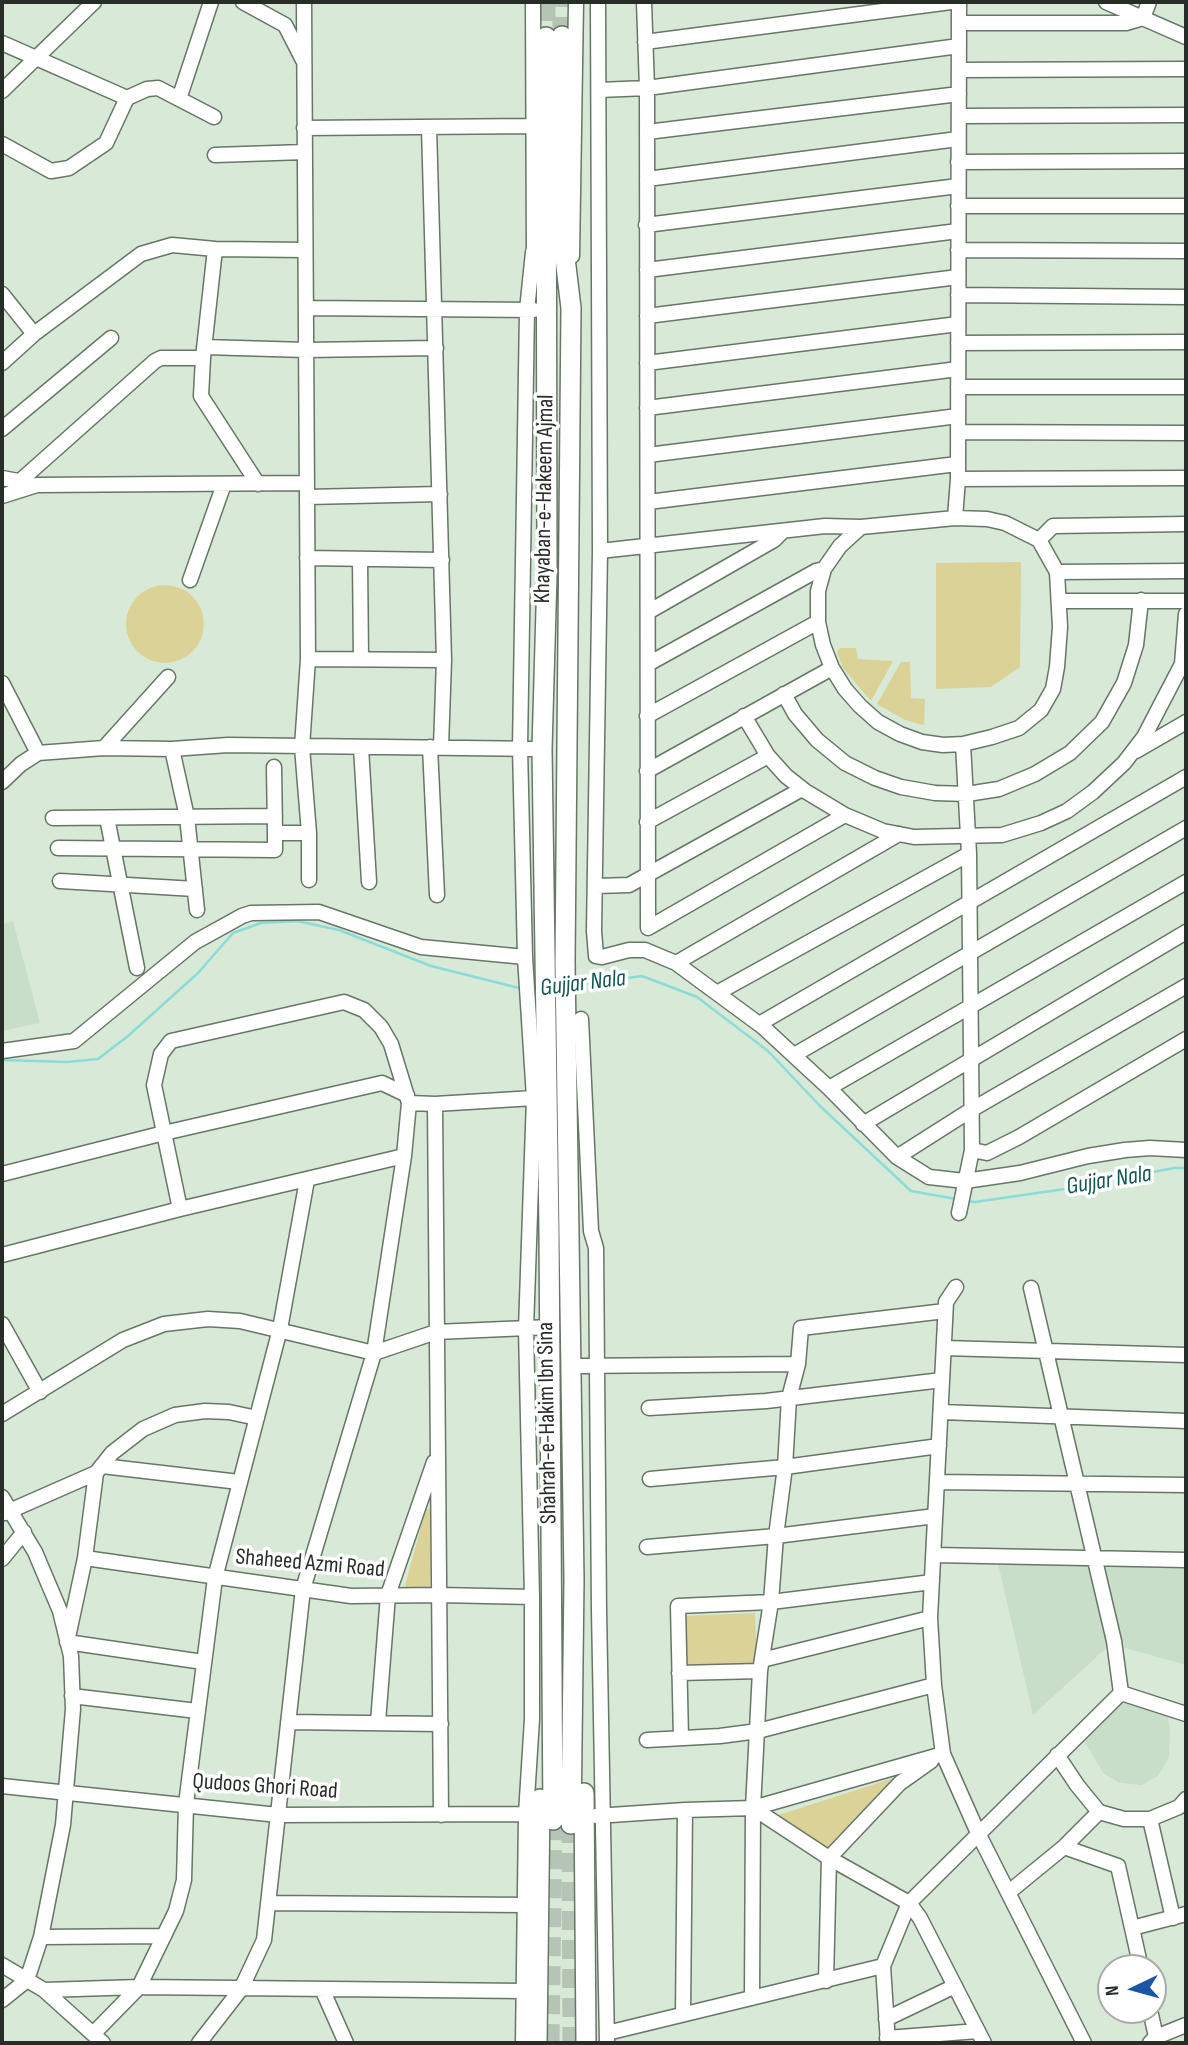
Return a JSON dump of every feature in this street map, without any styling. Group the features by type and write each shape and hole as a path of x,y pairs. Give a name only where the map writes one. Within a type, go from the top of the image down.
{"highway":[{"name":"Khayaban-e-Hakeem Ajmal","path":"554,37 562,233 571,308 556,959 542,749 554,37"},
{"path":"556,959 565,1020"},
{"name":"Shahrah-e-Hakim Ibn Sina","path":"565,1020 550,1327 550,1647 578,1819"},
{"name":"Shahrah-e-Hakim Ibn Sina","path":"565,1020 578,1819"},
{"path":"537,2043 533,1863 550,1647"},
{"path":"578,1819 586,2043"}],"street":[{"path":"2,91 94,2"},
{"path":"179,99 211,2"},
{"path":"243,2 285,25 304,61"},
{"path":"523,2043 526,1905 533,1863 526,1814 532,1719 532,1597 526,1329 534,1098 525,957 520,748 533,310 533,2"},
{"path":"571,308 576,2"},
{"path":"598,2 600,551 594,931 596,956 645,950 676,963 759,1024 829,1088 897,1157 929,1177 964,1185 1125,1150 1186,1150"},
{"path":"644,2 647,88 648,928 845,816"},
{"path":"645,42 951,2"},
{"path":"955,518 958,479 959,2"},
{"path":"1106,2 1186,37"},
{"path":"1143,18 1149,2"},
{"path":"285,25 304,7"},
{"path":"304,7 308,659 302,747 309,833 309,880"},
{"path":"959,23 1126,23 1143,18"},
{"path":"2,43 127,98"},
{"path":"599,90 647,88 959,47"},
{"path":"959,70 1186,69"},
{"path":"2,144 51,171 69,168 106,143 127,98 147,89 158,88 214,117"},
{"path":"647,132 959,94"},
{"path":"959,116 1186,115"},
{"path":"304,128 533,126"},
{"path":"429,127 444,660 435,747 437,895"},
{"path":"647,179 958,139"},
{"path":"215,155 304,152"},
{"path":"958,162 1186,161"},
{"path":"646,225 958,186"},
{"path":"958,206 1186,206"},
{"path":"647,270 958,232"},
{"path":"2,363 34,334 142,254 172,245 215,249 305,250"},
{"path":"215,249 203,353 201,397 258,484"},
{"path":"958,250 1186,251"},
{"path":"647,316 958,277"},
{"path":"2,294 34,334"},
{"path":"958,295 1186,297"},
{"path":"306,308 533,310"},
{"path":"533,310 541,438 546,458"},
{"path":"647,363 958,324"},
{"path":"2,429 111,338"},
{"path":"958,343 1186,342"},
{"path":"20,481 161,358 203,353 436,348"},
{"path":"648,408 958,369"},
{"path":"958,387 1186,387"},
{"path":"648,455 958,416"},
{"path":"958,432 1186,433"},
{"path":"648,502 957,464"},
{"path":"2,478 37,485 258,484 307,490 440,494"},
{"path":"958,479 1186,478"},
{"path":"190,580 224,484"},
{"path":"2,496 37,485"},
{"path":"600,551 825,526 861,527 955,518 1005,523 1039,540 1057,572 1060,601 1057,667 1052,689 1041,710 1018,727 963,744 922,742 878,722 845,689 832,668 823,645 818,622 818,591 824,569 840,546 861,527"},
{"path":"1039,540 1053,526 1186,524"},
{"path":"648,612 774,540 783,531"},
{"path":"307,558 442,560"},
{"path":"360,559 361,659"},
{"path":"648,664 824,569"},
{"path":"1057,572 1186,571"},
{"path":"784,694 795,714 817,740 845,762 874,778 901,787 935,793 967,794 999,789 1035,774 1070,753 1102,722 1124,683 1136,645 1141,600"},
{"path":"1060,601 1186,601"},
{"path":"744,716 768,755 802,789 845,816 883,831 914,837 969,838 1003,835 1041,823 1067,811 1093,792 1131,753 1144,737 1181,673 1186,614"},
{"path":"648,716 818,622"},
{"path":"308,659 444,660"},
{"path":"647,771 832,668"},
{"path":"104,748 169,677"},
{"path":"2,683 38,753"},
{"path":"1131,753 1186,722"},
{"path":"959,1213 972,1150 968,954 969,838 963,744"},
{"path":"2,782 38,753 104,748 228,746 542,749"},
{"path":"361,747 369,882"},
{"path":"172,748 187,817 197,910"},
{"path":"647,822 768,755"},
{"path":"58,848 275,850 274,767"},
{"path":"759,1024 1186,776"},
{"path":"596,886 629,885 802,789"},
{"path":"53,818 275,816"},
{"path":"107,818 137,968"},
{"path":"794,1055 1186,828"},
{"path":"275,833 309,833"},
{"path":"676,963 900,834"},
{"path":"717,993 969,853"},
{"path":"60,881 195,889"},
{"path":"829,1088 1186,882"},
{"path":"2,1051 74,1041 195,942 251,913 319,912 421,947 525,957"},
{"path":"863,1124 1186,932"},
{"path":"897,1157 971,1110 1186,986"},
{"path":"180,1209 154,1085 161,1054 171,1041 344,1002 364,1010 381,1027 391,1044 408,1099 404,1156 374,1353 303,1589 264,1940 241,1989 199,2043"},
{"path":"565,1020 590,1231 596,1248 598,1366 578,1819 607,2038 683,2014 883,1966"},
{"path":"972,1150 987,1153 1019,1137 1186,1039"},
{"path":"2,1174 163,1133 382,1083 408,1099 435,1104 534,1098"},
{"path":"435,1104 441,1815"},
{"path":"2,1255 180,1209 404,1156"},
{"path":"2,1965 44,1990 98,2039 139,1987 176,1911 184,1880 186,1804 215,1578 279,1329 307,1180"},
{"path":"956,1287 946,1302 945,1311 930,1618 934,1685 943,1754 978,1833 1084,2043"},
{"path":"1031,1288 1114,1641 1121,1693"},
{"path":"752,1997 753,1808 761,1665 771,1602 789,1398 798,1364 801,1328 945,1311"},
{"path":"2,1414 122,1340 164,1324 208,1319 240,1321 374,1353 436,1332 550,1327"},
{"path":"2,1324 40,1392"},
{"path":"944,1348 1186,1355"},
{"path":"572,1366 798,1364"},
{"path":"649,1408 789,1398 943,1380"},
{"path":"6,1513 99,1470 112,1453 143,1429 175,1415 205,1411 229,1412 257,1418"},
{"path":"941,1412 1186,1421"},
{"path":"650,1479 785,1467 939,1447"},
{"path":"378,1722 388,1595 437,1453"},
{"path":"99,1470 239,1482"},
{"path":"67,1642 85,1558 99,1470"},
{"path":"938,1482 1186,1485"},
{"path":"2,1497 6,1513 24,1532 35,1552 55,1600 71,1656 72,1696 63,1825 41,1937 27,1980 2,2000"},
{"path":"647,1546 776,1536 935,1516"},
{"path":"2,1559 24,1532"},
{"path":"934,1555 1186,1560"},
{"name":"Shaheed Azmi Road","path":"85,1558 351,1596 532,1597"},
{"path":"681,1738 678,1606 771,1602 932,1582"},
{"path":"680,1673 761,1665 930,1618"},
{"path":"67,1642 203,1662"},
{"path":"648,1740 758,1731 934,1685"},
{"path":"1121,1693 1186,1714"},
{"path":"753,1808 829,1858 909,1903 920,1917 981,2037 887,2041 883,1966 909,1903 1121,1693"},
{"path":"72,1696 197,1711"},
{"path":"288,1722 441,1724"},
{"path":"578,1819 685,1810 753,1808 943,1754"},
{"path":"825,1981 829,1858 900,1783 943,1754"},
{"path":"1057,1755 1099,1812 1124,1819 1150,1819 1179,1807 1186,1799"},
{"name":"Qudoos Ghori Road","path":"2,1786 278,1815 526,1814"},
{"path":"683,2014 685,1810"},
{"path":"1009,1892 1064,1847 1099,1812"},
{"path":"1132,1928 1180,1916 1150,1819"},
{"path":"1064,1847 1118,1866 1137,1954"},
{"path":"268,1903 526,1905"},
{"path":"41,1937 164,1936"},
{"path":"886,2019 955,1986"},
{"path":"44,1990 139,1987 524,1991"},
{"path":"322,1989 346,2043"},
{"path":"1153,2040 1186,2025"}],"shaded area":[{"path":"1021,562 1020,667 991,687 936,689 936,563"},
{"path":"165,585 180,588 193,596 201,609 204,624 201,639 193,652 180,660 165,663 150,660 137,652 129,639 126,624 129,609 137,596 150,588"},
{"path":"840,648 856,648 858,659 893,661 871,701 843,668 837,652"},
{"path":"901,662 910,662 911,698 925,699 924,725 905,720 877,704"},
{"path":"13,921 40,1023 2,1031 2,925"},
{"path":"426,1509 431,1509 430,1588 404,1589"},
{"path":"996,1555 1186,1560 1186,1665 1115,1645 1113,1642 1033,1715"},
{"path":"755,1613 757,1665 685,1669 682,1616"},
{"path":"1121,1693 1166,1708 1170,1730 1169,1757 1158,1776 1141,1785 1120,1783 1104,1774 1079,1733"},
{"path":"894,1778 827,1850 772,1817"}],"waterway":[{"name":"Gujjar Nala","path":"2,1060 67,1062 98,1059 128,1036 198,973 233,933 261,923 297,921 339,930 431,966 523,989"},
{"name":"Gujjar Nala","path":"575,985 642,976 697,997 768,1051 820,1106 911,1191 956,1199"},
{"name":"Gujjar Nala","path":"966,1201 1065,1189 1186,1168"}],"tunnel":[{"path":"546,2 546,37"},
{"path":"562,2 562,36"},
{"path":"550,2043 553,1820"},
{"path":"571,1824 572,2043"}]}
